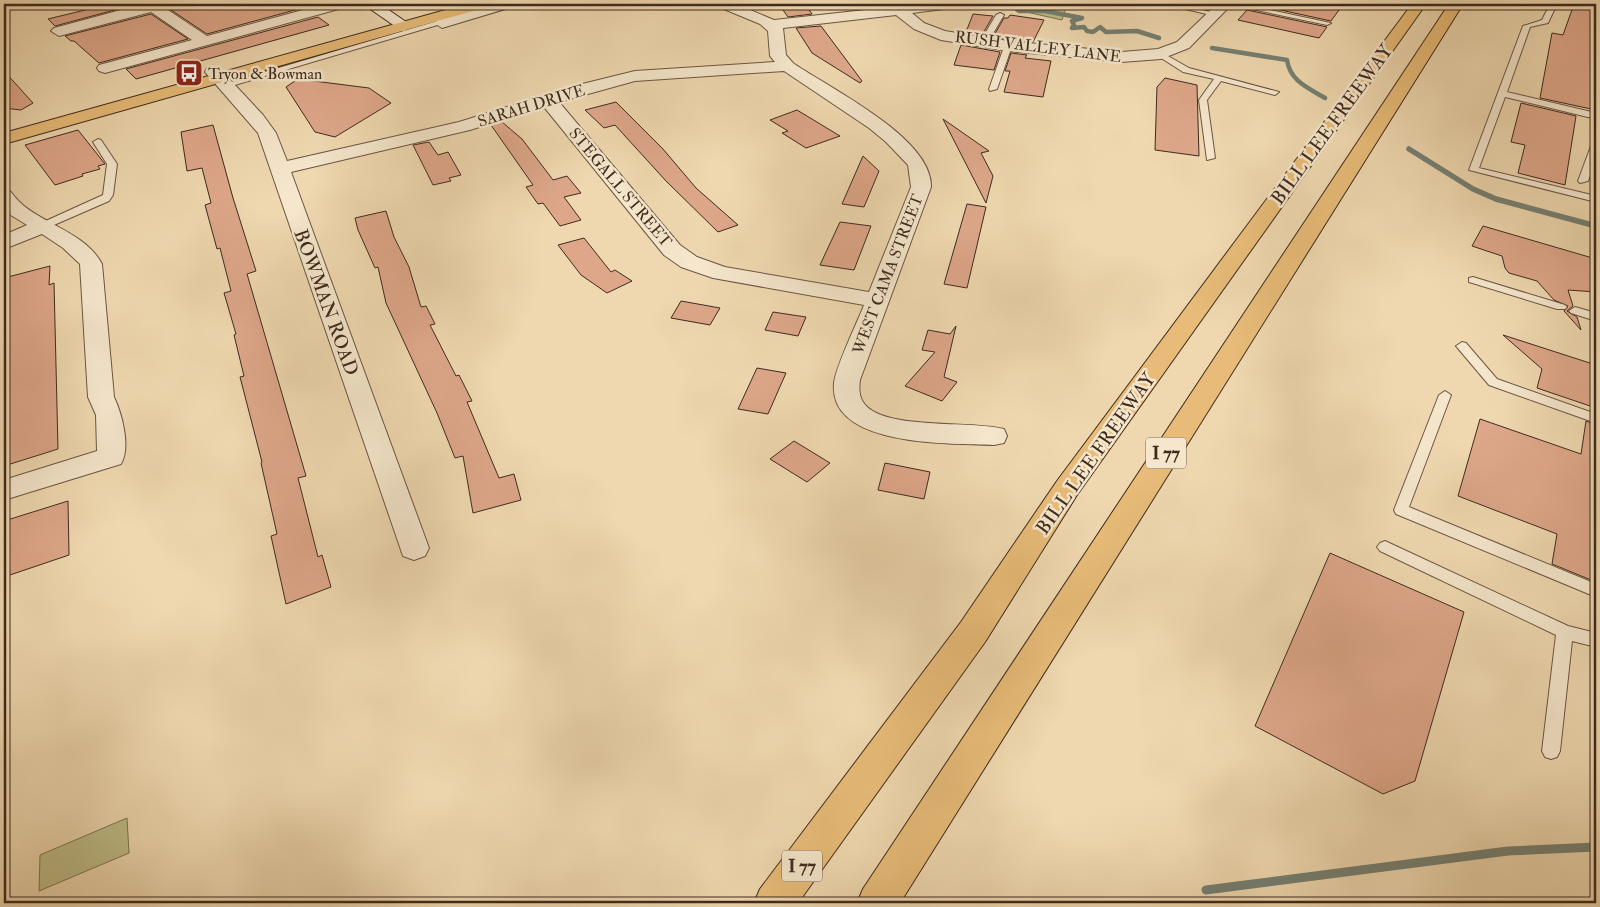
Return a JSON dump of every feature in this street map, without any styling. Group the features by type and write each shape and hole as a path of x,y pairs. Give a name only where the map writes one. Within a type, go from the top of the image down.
{"main road":[{"path":"4,138 219,78 457,4"},
{"path":"400,23 482,4"},
{"name":"BILL LEE FREEWAY","path":"774,903 974,632 1067,488 1419,4"},
{"name":"BILL LEE FREEWAY","path":"877,903 1456,4"},
{"path":"4,130 219,78"},
{"path":"889,903 932,819"},
{"path":"755,903 829,829"}],"street":[{"path":"285,4 303,14"},
{"path":"105,68 341,4"},
{"path":"370,4 400,23"},
{"path":"439,23 507,4"},
{"path":"724,4 772,25 938,6"},
{"path":"59,31 156,5 204,41"},
{"name":"RUSH VALLEY LANE","path":"900,10 911,21 929,31 1008,46 1121,57 1161,54 1183,44 1220,9"},
{"path":"772,25 778,34 778,56 787,66"},
{"name":"SARAH DRIVE","path":"279,169 464,126 605,83 635,76 787,66"},
{"name":"WEST CAMA STREET","path":"787,66 892,138 908,152 919,171 921,187 876,300 847,380 848,400 857,413 885,426 994,436"},
{"name":"BOWMAN ROAD","path":"219,78 263,126 414,548"},
{"name":"STEGALL STREET","path":"548,100 672,250 689,262 742,278 876,300"},
{"path":"4,196 12,207 80,249 91,264 102,397 108,415 111,457 4,490"},
{"path":"4,244 43,226"}],"lane":[{"path":"1168,4 1220,9"},
{"path":"1232,4 1327,24"},
{"path":"1553,4 1545,21 1527,26 1474,170 1596,199"},
{"path":"984,42 1000,15"},
{"path":"219,78 439,23"},
{"path":"993,89 1008,46"},
{"path":"1161,54 1186,70 1275,92"},
{"path":"1210,158 1204,100 1218,79"},
{"path":"1503,94 1596,116"},
{"path":"43,226 105,199 108,195 112,164 98,142"},
{"path":"1583,181 1595,151"},
{"path":"1473,280 1561,307"},
{"path":"1575,310 1596,317"},
{"path":"1462,346 1493,382 1596,419"},
{"path":"1445,395 1401,510 1596,591"},
{"path":"1385,547 1565,632 1596,640"},
{"path":"1551,751 1565,632"}],"shaded area":[{"path":"991,4 1067,4 1062,20"},
{"path":"127,818 129,853 39,891 40,855"}],"building":[{"path":"110,4 137,4 55,26 48,19"},
{"path":"172,4 302,4 306,7 207,34 168,8"},
{"path":"805,4 812,14 788,17 783,10"},
{"path":"1253,4 1309,4 1339,10 1331,21"},
{"path":"1574,4 1596,4 1596,110 1540,98 1552,33 1563,35"},
{"path":"1247,10 1327,27 1319,38 1238,20"},
{"path":"151,14 188,39 99,63 74,41 65,36"},
{"path":"973,14 993,16 982,35 966,32"},
{"path":"1010,15 1044,20 1033,42 993,37 1004,18 1008,18"},
{"path":"318,17 329,25 136,79 126,69"},
{"path":"821,26 862,81 860,83 812,53 796,28"},
{"path":"961,45 1000,52 994,70 954,65"},
{"path":"1011,53 1027,55 1025,58 1051,61 1043,97 1004,92 1010,71 1005,71"},
{"path":"4,71 33,103 21,110 4,108"},
{"path":"1165,78 1197,85 1199,156 1155,150 1157,87"},
{"path":"298,79 369,88 391,103 335,137 315,132 286,87"},
{"path":"616,102 663,149 696,188 738,225 718,232 666,181 615,125 604,128 585,110"},
{"path":"1521,103 1576,116 1565,185 1518,173 1525,145 1511,142"},
{"path":"797,110 840,136 806,148 782,133 788,131 770,120"},
{"path":"943,119 989,151 981,153 993,176 986,203"},
{"path":"502,122 522,139 553,180 567,176 581,193 564,197 581,220 560,226 543,203 538,204 526,187 533,185 491,125"},
{"path":"213,125 256,271 247,274 306,476 298,478 318,557 322,555 331,587 286,604 271,536 277,534 262,462 240,377 244,376 234,335 236,334 224,293 231,291 220,248 217,249 205,205 211,203 202,168 187,171 181,132"},
{"path":"78,130 105,164 98,166 100,169 55,185 25,145"},
{"path":"429,142 438,155 448,152 461,175 449,178 451,181 433,185 413,145"},
{"path":"863,156 879,171 864,207 842,204"},
{"path":"967,204 986,207 967,288 944,284"},
{"path":"386,211 394,237 409,267 421,307 426,306 435,324 430,325 456,376 459,375 472,401 467,402 499,478 514,474 521,500 473,513 463,456 455,458 437,413 386,303 378,267 375,268 358,230 355,218"},
{"path":"840,222 871,226 854,270 820,265"},
{"path":"1483,226 1596,259 1596,292 1568,290 1573,306 1567,311 1577,317 1581,330 1564,311 1568,306 1554,300 1537,281 1509,273 1505,268 1502,256 1472,246"},
{"path":"584,238 611,272 615,270 632,281 607,293 581,275 558,245"},
{"path":"50,266 49,285 54,283 58,449 4,466 4,278"},
{"path":"681,301 720,308 710,325 671,318"},
{"path":"773,312 806,317 798,336 765,330"},
{"path":"956,326 944,377 957,382 942,401 905,386 935,352 922,350 928,330 950,334"},
{"path":"1503,335 1596,365 1596,408 1537,388 1542,369"},
{"path":"757,368 786,373 768,414 738,409"},
{"path":"1480,419 1581,454 1586,421 1596,425 1596,582 1552,564 1557,534 1458,496"},
{"path":"794,441 830,463 807,482 770,459"},
{"path":"885,463 930,472 924,499 878,490"},
{"path":"68,501 69,555 4,577 4,521"},
{"path":"1330,553 1464,612 1415,781 1383,794 1255,726"}],"waterway":[{"path":"1010,4 1019,11 1045,11 1082,18 1072,21 1074,25 1072,28 1084,27 1087,31 1093,32 1100,27 1106,32 1137,31 1159,38"},
{"path":"1212,48 1287,60 1296,79 1325,98"},
{"path":"1409,149 1473,189 1496,199 1596,226"},
{"path":"1206,890 1508,851 1596,847"}],"place":[{"name":"Tryon & Bowman","path":"189,73"}]}
